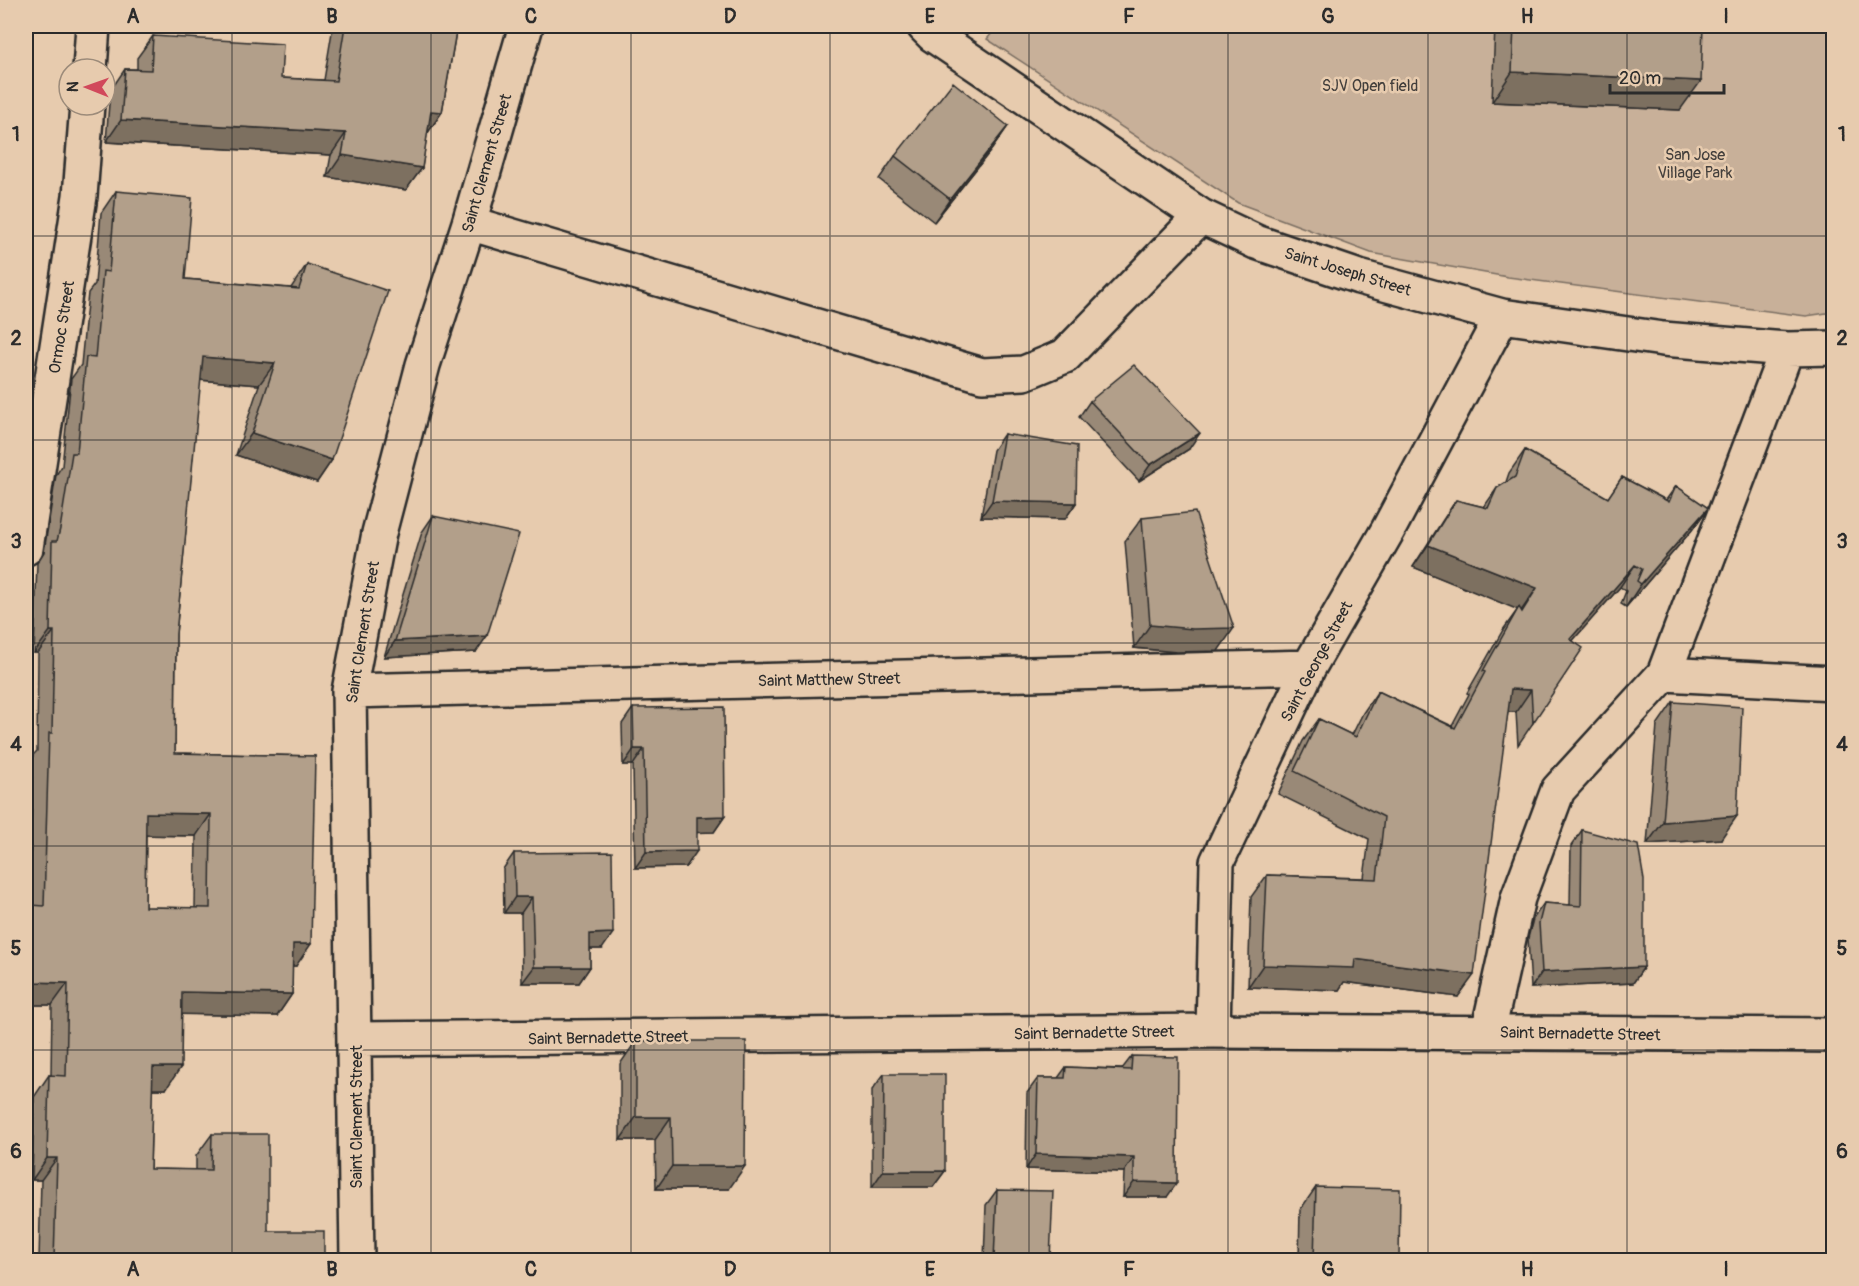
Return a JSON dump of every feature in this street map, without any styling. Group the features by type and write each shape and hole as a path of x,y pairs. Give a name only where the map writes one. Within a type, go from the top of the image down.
{"street":[{"path":"91,57 93,26"},
{"name":"Saint Clement Street","path":"357,1260 350,692 382,521 423,365 469,224 526,26"},
{"name":"Saint Joseph Street","path":"924,26 933,35 1202,216 1256,242 1359,277 1502,316 1663,339 1787,349 1833,348"},
{"name":"Ormoc Street","path":"26,548 80,196 86,117"},
{"path":"469,224 982,375 1024,373 1065,356 1202,216"},
{"name":"Saint George Street","path":"1213,1031 1217,862 1309,668 1388,530 1502,316"},
{"path":"1488,1032 1518,898 1558,790 1664,674 1787,349"},
{"name":"Saint Matthew Street","path":"350,692 1309,668"},
{"path":"1664,674 1833,682"},
{"name":"Saint Bernadette Street","path":"356,1039 1213,1031 1833,1035"}],"green space":[{"name":"San Jose Village Park","path":"998,26 1833,26 1833,312 1806,316 1508,277 1371,253 1238,203 987,39"}],"building":[{"path":"345,26 457,26 442,112 431,111 422,168 342,155 346,133 121,120 125,69 151,70 153,36 283,44 281,78 336,81"},
{"path":"1514,26 1703,26 1701,81 1512,72"},
{"path":"953,82 1008,126 950,199 895,156"},
{"path":"116,191 192,198 185,279 299,289 307,264 388,291 332,460 252,433 275,363 203,357 176,634 175,753 315,756 311,944 293,944 292,994 182,992 181,1067 153,1067 150,1169 211,1170 212,1134 268,1134 268,1231 324,1231 324,1260 54,1260 57,1158 47,1158 49,1075 66,1076 68,983 31,982 32,905 44,906 49,733 52,733 54,631 50,631 52,541 57,541 60,529 72,453 77,453 86,357 95,358 103,271 109,272","holes":["146,813 211,814 210,908 145,907"]},
{"path":"1134,365 1200,433 1150,465 1090,401"},
{"path":"1004,434 1077,446 1076,503 992,501"},
{"path":"1525,450 1608,498 1622,477 1669,502 1676,486 1708,508 1641,584 1637,581 1642,569 1635,565 1570,639 1583,648 1533,723 1531,690 1511,689 1474,975 1355,959 1354,968 1263,965 1267,875 1377,879 1384,817 1294,771 1319,719 1356,737 1378,691 1455,728 1485,672 1483,671 1519,607 1522,612 1537,588 1428,545 1456,500 1488,508 1497,488 1515,477"},
{"path":"1195,512 1234,628 1193,629 1150,625 1142,518"},
{"path":"433,516 519,534 487,636 395,641"},
{"path":"1673,702 1742,707 1737,816 1663,822"},
{"path":"724,707 725,816 697,817 697,851 646,852 644,749 634,749 633,708"},
{"path":"1582,830 1638,845 1644,880 1644,967 1542,972 1539,923 1544,903 1581,906"},
{"path":"612,852 613,933 590,934 590,967 534,967 532,897 515,897 514,853"},
{"path":"636,1041 746,1041 745,1166 672,1166 671,1117 636,1117"},
{"path":"1132,1056 1178,1057 1177,1183 1134,1182 1134,1157 1036,1154 1038,1078 1065,1078 1066,1067 1131,1070"},
{"path":"884,1074 945,1074 945,1171 883,1171"},
{"path":"1316,1187 1400,1189 1399,1260 1314,1260"},
{"path":"997,1190 1053,1191 1050,1260 994,1260"}],"park label":[{"name":"SJV Open field","path":"1370,85"}]}
